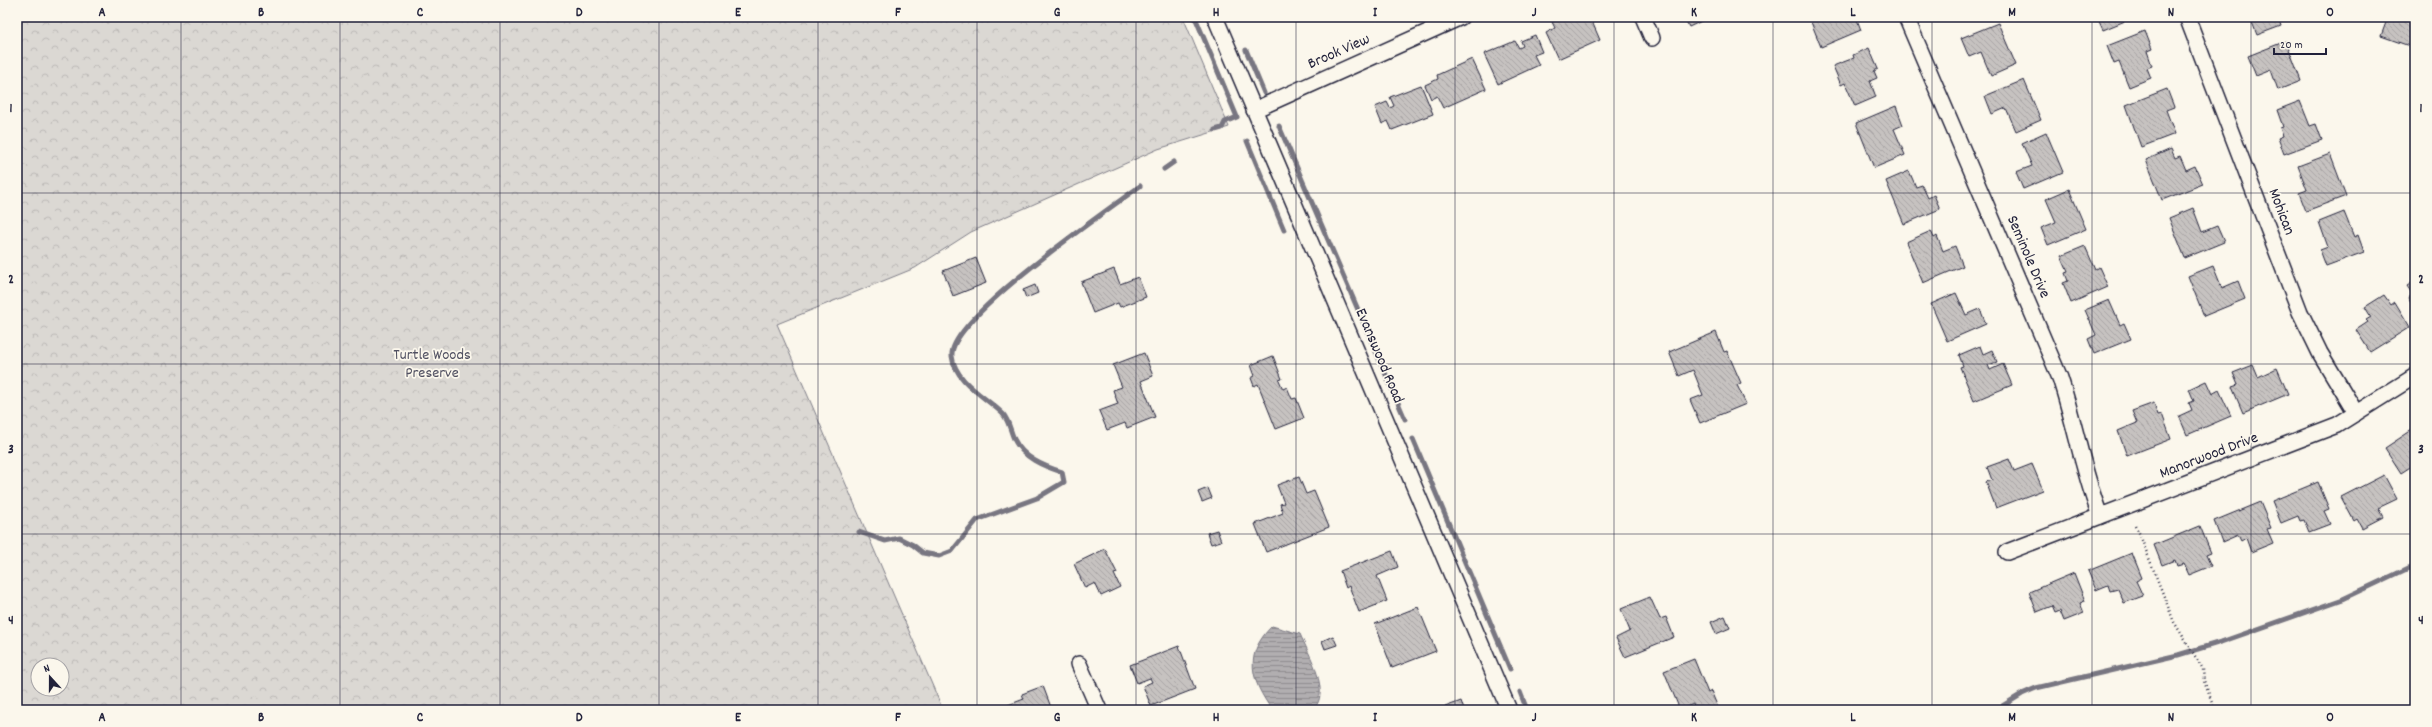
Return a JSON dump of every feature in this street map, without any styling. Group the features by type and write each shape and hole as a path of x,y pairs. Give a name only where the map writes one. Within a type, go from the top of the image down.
{"street":[{"name":"Evanswood Road","path":"1215,17 1509,710"},
{"name":"Brook View","path":"1254,110 1460,17"},
{"path":"1643,17 1652,38"},
{"name":"Seminole Drive","path":"1906,17 2060,378 2074,422 2084,471 2100,516"},
{"name":"Mohican","path":"2187,17 2300,312 2320,353 2356,414"},
{"name":"Manorwood Drive","path":"2007,552 2314,434 2356,414 2415,376"},
{"path":"1079,664 1099,710"}],"path":[{"path":"2136,525 2174,622 2204,669 2204,681 2215,710"}],"green space":[{"name":"Turtle Woods Preserve","path":"17,17 1183,17 1229,127 1158,149 971,232 915,268 777,324 943,710 17,710"}],"shaded area":[{"path":"1272,626 1300,634 1313,662 1320,684 1318,703 1312,710 1272,710 1259,688 1253,668 1254,657 1257,647"}],"building":[{"path":"1563,17 1590,17 1600,40 1558,59 1546,33 1555,28 1552,22"},
{"path":"1684,17 1710,17 1689,27"},
{"path":"1809,17 1838,17 1839,19 1856,17 1861,30 1821,47"},
{"path":"2097,17 2124,17 2125,21 2103,30"},
{"path":"2250,17 2278,17 2281,26 2257,35"},
{"path":"2388,17 2415,19 2415,48 2381,36"},
{"path":"1998,23 2016,65 1991,76 1981,52 1969,57 1961,38"},
{"path":"2145,31 2152,49 2147,51 2152,66 2147,68 2151,78 2129,87 2119,62 2114,64 2107,46"},
{"path":"1535,35 1542,52 1534,55 1539,65 1498,84 1484,54 1515,41 1519,48 1523,46 1521,41"},
{"path":"2286,41 2301,81 2278,90 2271,70 2256,76 2248,56"},
{"path":"1869,48 1878,69 1874,71 1877,78 1870,81 1876,97 1855,106 1845,83 1841,85 1833,66 1854,58 1853,55"},
{"path":"1472,59 1486,89 1443,108 1437,96 1431,99 1425,85 1438,79 1437,75"},
{"path":"2024,80 2041,120 2016,131 2006,108 1992,114 1985,96"},
{"path":"1421,85 1433,114 1392,130 1388,121 1382,124 1375,107 1387,102 1390,108 1394,106 1390,97"},
{"path":"2167,89 2174,107 2166,110 2175,134 2141,147 2126,105"},
{"path":"2300,101 2310,126 2316,124 2322,140 2284,154 2278,138 2283,136 2280,128 2283,127 2277,110"},
{"path":"1896,106 1903,125 1894,129 1905,155 1874,168 1856,123"},
{"path":"2046,132 2063,172 2023,189 2016,172 2032,166 2022,143"},
{"path":"2171,149 2175,158 2180,156 2186,170 2195,166 2203,184 2162,200 2146,160"},
{"path":"2330,154 2346,196 2306,211 2299,193 2307,190 2298,166"},
{"path":"1909,171 1916,187 1922,185 1928,198 1934,195 1940,209 1904,224 1886,181"},
{"path":"2069,189 2086,229 2048,245 2041,228 2056,222 2046,199"},
{"path":"2193,208 2202,232 2217,226 2224,242 2185,258 2169,218"},
{"path":"2344,212 2354,237 2358,235 2364,252 2326,266 2320,250 2328,247 2319,222"},
{"path":"1931,231 1934,238 1937,236 1943,251 1955,246 1963,266 1923,283 1906,242"},
{"path":"2085,246 2095,269 2099,267 2108,287 2071,303 2063,283 2068,281 2065,273 2068,272 2061,256"},
{"path":"976,258 986,283 953,296 943,271"},
{"path":"2213,266 2222,288 2238,281 2245,299 2204,316 2188,276"},
{"path":"1114,269 1120,284 1138,277 1146,297 1120,307 1118,303 1093,313 1081,282"},
{"path":"2415,281 2415,309 2408,298 2413,295 2407,286"},
{"path":"1035,285 1038,293 1026,298 1023,290"},
{"path":"1956,293 1966,315 1980,309 1986,324 1947,341 1931,304"},
{"path":"2384,295 2391,305 2395,302 2410,327 2370,352 2356,330 2368,322 2366,320 2371,317 2365,307"},
{"path":"2109,300 2120,325 2124,323 2131,339 2094,354 2088,339 2096,335 2085,310"},
{"path":"1716,332 1724,352 1727,351 1741,383 1737,385 1746,404 1700,423 1690,400 1703,395 1693,370 1679,376 1669,352"},
{"path":"1980,346 1983,354 1992,350 1997,362 1988,365 1990,370 2003,364 2012,385 1974,401 1960,367 1963,366 1959,355"},
{"path":"1144,353 1153,376 1141,381 1155,417 1127,428 1125,423 1107,430 1099,411 1118,404 1113,390 1122,387 1113,365"},
{"path":"1273,356 1282,379 1279,380 1283,389 1287,387 1292,399 1296,398 1304,418 1276,429 1258,384 1254,386 1251,378 1255,376 1251,365"},
{"path":"2253,365 2258,377 2277,368 2288,394 2243,413 2232,387 2238,385 2233,373"},
{"path":"2206,381 2212,394 2219,390 2231,416 2187,435 2179,416 2192,410 2189,403 2194,401 2189,389"},
{"path":"2154,403 2158,415 2162,414 2171,439 2127,456 2118,431 2137,423 2132,411"},
{"path":"2415,428 2415,464 2401,473 2385,448"},
{"path":"2009,459 2014,471 2032,464 2043,490 1996,508 1986,482 1992,480 1987,467"},
{"path":"2384,475 2397,499 2378,508 2383,517 2362,528 2357,519 2354,521 2341,497"},
{"path":"1299,477 1306,494 1314,491 1329,527 1266,552 1255,524 1283,513 1280,504 1284,503 1277,485"},
{"path":"2318,482 2329,509 2324,511 2330,524 2309,532 2304,520 2300,521 2298,516 2281,523 2272,501"},
{"path":"1208,488 1212,498 1202,502 1198,492"},
{"path":"2260,502 2271,528 2267,529 2273,543 2251,552 2246,538 2241,541 2238,535 2222,542 2214,521"},
{"path":"2200,526 2211,553 2206,555 2211,566 2189,575 2184,564 2177,566 2175,560 2162,565 2154,545"},
{"path":"1217,530 1221,541 1211,544 1207,533"},
{"path":"1105,549 1117,573 1114,574 1120,587 1101,596 1095,583 1085,588 1074,564"},
{"path":"1392,551 1398,567 1377,576 1387,601 1359,612 1349,586 1346,588 1340,571"},
{"path":"2132,553 2142,578 2136,581 2143,596 2124,603 2118,589 2110,591 2108,585 2096,590 2088,571"},
{"path":"2074,573 2085,601 2080,603 2084,613 2064,621 2060,611 2055,613 2052,606 2037,612 2029,592"},
{"path":"1650,597 1660,619 1666,617 1674,637 1625,657 1616,638 1630,631 1621,609"},
{"path":"1418,607 1436,651 1392,668 1375,624"},
{"path":"1725,616 1730,628 1716,634 1711,622"},
{"path":"1333,636 1337,645 1325,649 1322,641"},
{"path":"1179,646 1195,689 1151,706 1143,686 1152,682 1150,678 1137,683 1130,665"},
{"path":"1694,659 1708,693 1711,691 1719,710 1695,710 1693,704 1680,710 1664,671"},
{"path":"1043,686 1052,710 1010,710 1008,705 1024,699 1022,694"},
{"path":"1461,701 1464,710 1437,710"}],"waterway":[{"path":"1195,17 1237,117 1225,122 1222,128 1215,130"},
{"path":"1246,50 1264,93"},
{"path":"1279,126 1405,419"},
{"path":"1247,141 1284,230"},
{"path":"1164,169 1174,162"},
{"path":"859,532 885,541 899,538 913,545 923,553 939,556 952,551 977,520 1037,498 1064,482 1062,472 1034,460 1018,446 1003,414 965,381 954,365 952,356 958,339 975,317 1001,293 1032,266 1140,186"},
{"path":"1413,439 1510,669"},
{"path":"1996,710 2022,694 2036,688 2178,655 2221,642 2343,599 2415,565"},
{"path":"1520,692 1527,710"}]}
